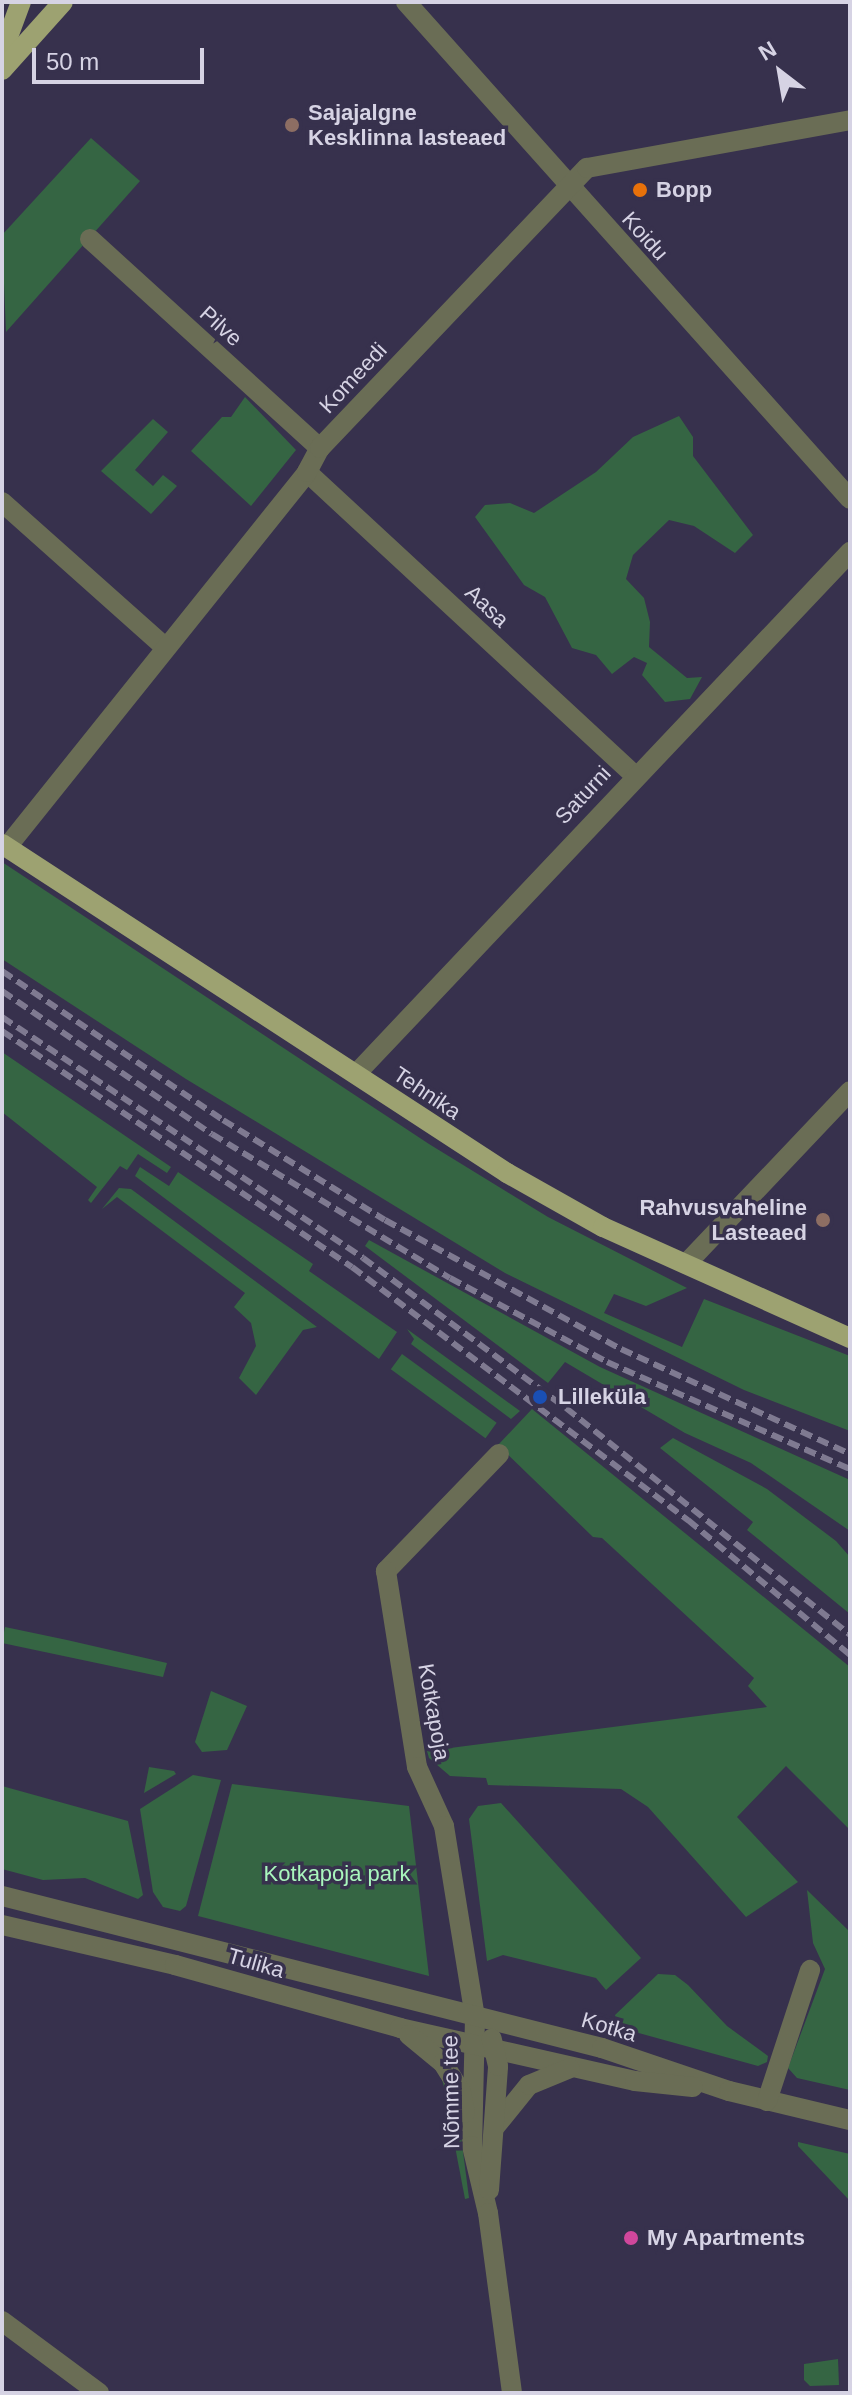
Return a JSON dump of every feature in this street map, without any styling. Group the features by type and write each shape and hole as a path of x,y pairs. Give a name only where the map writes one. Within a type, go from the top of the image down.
{"main road":[{"path":"2,53 21,2"},
{"path":"2,70 63,2"},
{"name":"Tehnika","path":"4,846 507,1173 603,1227 850,1338"}],"street":[{"name":"Koidu","path":"406,2 567,186 850,499"},
{"name":"Komeedi","path":"4,846 307,472 320,448 587,168 850,120"},
{"name":"Pilve","path":"90,239 320,448"},
{"name":"Aasa","path":"307,472 634,775"},
{"path":"2,502 165,647"},
{"name":"Saturni","path":"356,1074 634,775 850,552"},
{"path":"686,1264 850,1091"},
{"name":"Kotkapoja","path":"475,2018 444,1826 417,1767 386,1571 499,1454"},
{"name":"Tulika","path":"2,1896 268,1962 475,2018"},
{"name":"Tulika","path":"2,1925 259,1989 400,2028 497,2050"},
{"path":"259,1989 268,1962"},
{"path":"767,2101 810,1970"},
{"path":"475,2018 497,2050"},
{"name":"Nõmme tee","path":"475,2018 472,2146 488,2213 512,2393"},
{"name":"Kotka","path":"475,2018 602,2048 729,2091 850,2120"},
{"path":"400,2028 443,2063 461,2092 472,2146"},
{"name":"Nõmme tee","path":"488,2213 497,2050"},
{"name":"Kotka","path":"497,2050 635,2081 729,2091"},
{"path":"492,2132 529,2085 572,2067"},
{"path":"2,2321 99,2393"}],"green space":[{"path":"91,138 140,181 6,332 2,235"},
{"path":"245,397 296,450 251,506 191,451 222,417 231,417"},
{"path":"679,416 693,437 693,456 753,535 735,553 694,526 669,520 633,555 626,579 644,598 650,622 649,647 687,678 702,677 690,699 665,702 642,675 647,663 634,657 612,674 596,655 572,648 545,597 524,585 475,517 485,505 510,503 534,513 596,472 633,437"},
{"path":"153,419 168,432 135,470 153,486 163,475 177,486 151,514 101,471"},
{"path":"2,862 429,1144 548,1217 687,1288 646,1306 614,1294 604,1313 682,1347 704,1299 850,1356 850,1431 744,1390 505,1273 186,1079 2,959"},
{"path":"2,1052 171,1167 167,1173 138,1154 127,1170 120,1166 91,1203 88,1200 97,1187 2,1112"},
{"path":"140,1167 169,1186 178,1172 313,1264 309,1271 397,1332 379,1359 135,1176"},
{"path":"119,1188 131,1189 317,1327 303,1330 256,1395 239,1378 256,1346 251,1323 234,1307 245,1293 117,1197 102,1209"},
{"path":"369,1240 600,1367 850,1480 850,1531 751,1463 685,1433 565,1362 548,1383 365,1246"},
{"path":"407,1329 520,1411 511,1419 411,1344 414,1339"},
{"path":"402,1354 497,1423 485,1438 391,1369"},
{"path":"532,1409 850,1667 850,1830 786,1766 737,1817 798,1882 746,1917 648,1807 621,1789 488,1785 486,1778 450,1776 429,1758 427,1751 767,1707 748,1686 754,1678 602,1538 593,1537 498,1445"},
{"path":"673,1438 767,1489 836,1541 850,1557 850,1614 747,1530 753,1522 660,1448"},
{"path":"5,1627 167,1663 163,1677 2,1643"},
{"path":"211,1691 247,1706 227,1750 202,1752 195,1742"},
{"path":"149,1767 174,1771 176,1774 144,1793"},
{"path":"193,1775 221,1780 186,1906 180,1911 163,1907 153,1892 140,1809"},
{"name":"Kotkapoja park","path":"232,1784 409,1806 429,1976 198,1916"},
{"path":"2,1786 128,1821 143,1895 138,1899 85,1878 43,1880 2,1869"},
{"path":"501,1803 641,1958 606,1990 596,1978 503,1955 487,1961 469,1819 478,1806"},
{"path":"807,1890 850,1932 850,2090 797,2078 788,2068 825,1969 813,1943"},
{"path":"658,1974 675,1975 688,1985 727,2026 768,2056 767,2062 758,2066 617,2027 615,2015"},
{"path":"441,2073 457,2105 469,2198 465,2199"},
{"path":"798,2142 850,2154 850,2201 798,2146"},
{"path":"838,2359 839,2385 810,2386 804,2380 804,2364"}],"railway":[{"path":"2,971 223,1120 385,1220 621,1349 850,1454"},
{"path":"2,991 212,1134 450,1278 607,1362 850,1469"},
{"path":"2,1017 363,1258 566,1408 850,1635"},
{"path":"2,1031 352,1267 688,1520 850,1655"}],"place":[{"name":"Sajajalgne Kesklinna lasteaed","path":"292,125"},
{"name":"Bopp","path":"640,190"},
{"name":"Rahvusvaheline Lasteaed","path":"823,1220"},
{"name":"Lilleküla","path":"540,1397"},
{"name":"My Apartments","path":"631,2238"}]}
